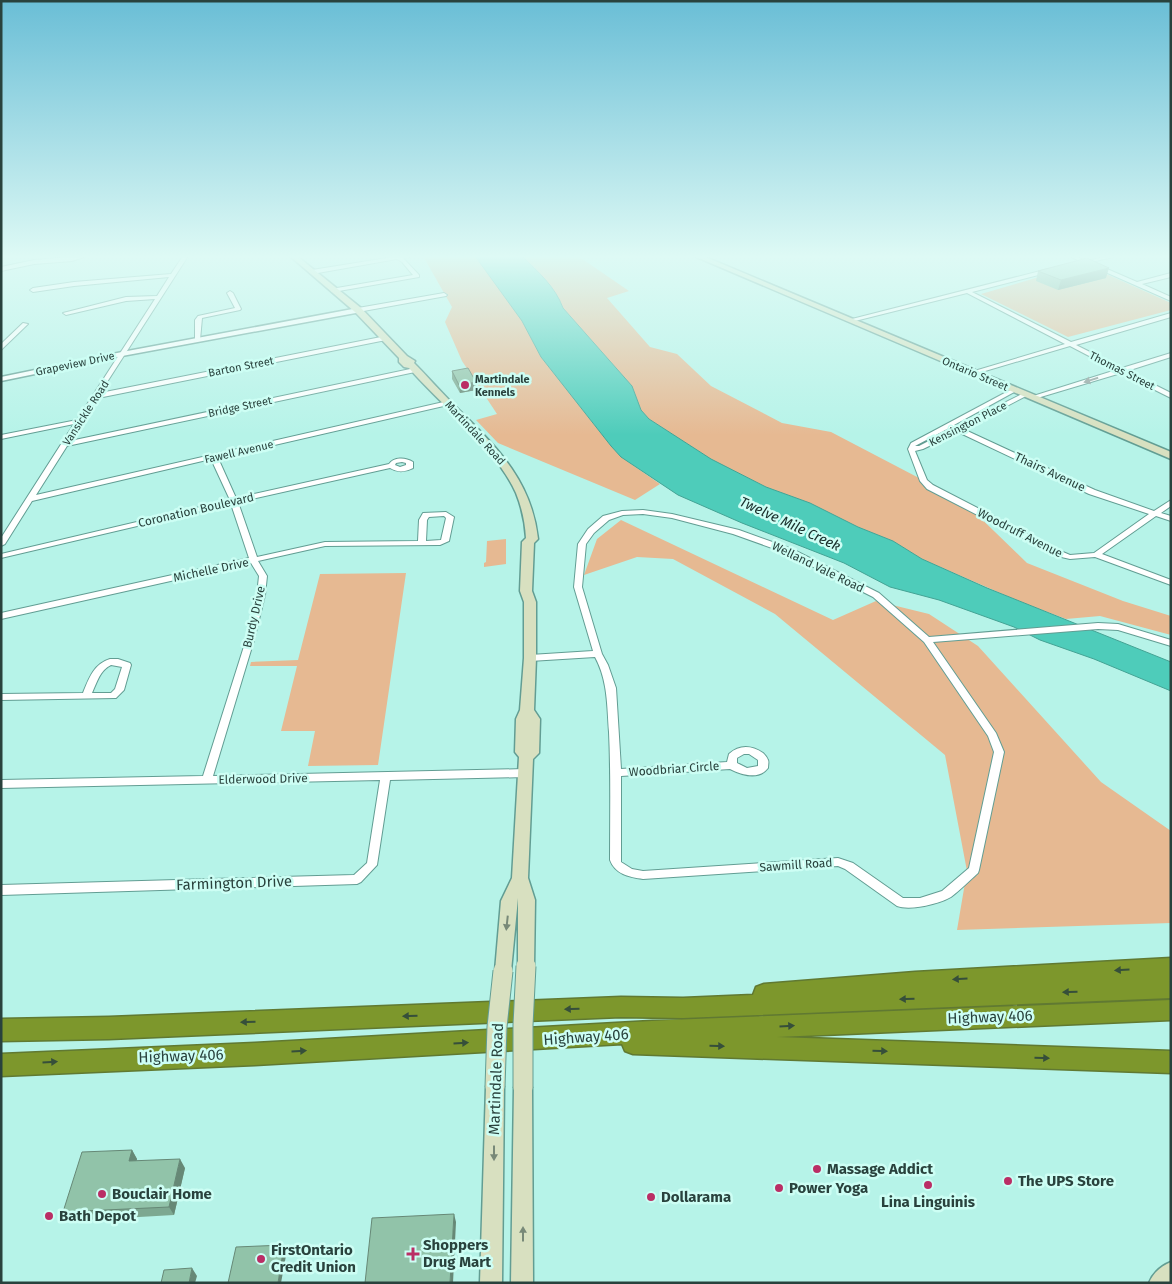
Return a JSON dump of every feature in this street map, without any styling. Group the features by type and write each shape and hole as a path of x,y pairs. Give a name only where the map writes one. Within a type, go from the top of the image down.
{"highway":[{"path":"621,1008 683,1000 915,982 1171,968"},
{"name":"Highway 406","path":"1,1030 109,1028 621,1008 683,1008 1171,988"},
{"name":"Highway 406","path":"1,1065 546,1039 670,1031 1171,1010"},
{"path":"546,1039 1164,1061"}],"main road":[{"name":"Martindale Road","path":"364,316 506,465 524,498 531,521 532,539 528,542 526,591 530,602 528,710 533,719 532,753 526,756 520,878 527,900 523,1025 522,1283"},
{"name":"Ontario Street","path":"841,316 1028,397 1171,456"},
{"name":"Martindale Road","path":"491,1283 497,1027 509,902 520,878"},
{"path":"1159,1283 1171,1272"}],"street":[{"name":"Vansickle Road","path":"1,544 147,316"},
{"path":"197,340 198,320 200,317 205,316"},
{"name":"Grapeview Drive","path":"1,379 122,354 326,316"},
{"path":"851,320 867,316"},
{"name":"Thomas Street","path":"1015,316 1171,396"},
{"path":"973,373 1168,316"},
{"path":"1,348 25,324"},
{"name":"Barton Street","path":"97,396 386,338"},
{"name":"Kensington Place","path":"911,449 921,448 1028,397 1171,355"},
{"name":"Bridge Street","path":"66,444 410,364"},
{"name":"Kensington Place","path":"911,449 913,444 1014,390"},
{"name":"Fawell Avenue","path":"30,499 448,403"},
{"path":"1,437 80,421"},
{"name":"Thairs Avenue","path":"949,425 1092,492 1171,519"},
{"name":"Woodruff Avenue","path":"911,449 924,481 930,487 1060,554 1070,557 1096,555"},
{"name":"Burdy Drive","path":"207,780 250,640 261,595 263,576 254,561 234,501 214,458"},
{"name":"Coronation Boulevard","path":"1,556 391,466"},
{"path":"1096,555 1171,502"},
{"name":"Welland Vale Road","path":"598,654 578,587 582,544 591,532 606,518 622,513 643,512 672,516 736,532 789,551 876,595 927,640"},
{"name":"Michelle Drive","path":"1,616 325,544 422,543 445,541 450,517 446,514 426,515 422,543"},
{"path":"1096,555 1171,583"},
{"path":"927,640 1098,626 1118,627 1171,643"},
{"name":"Sawmill Road","path":"598,654 604,665 611,688 616,773 615,860 617,865 630,873 643,875 838,862 849,866 902,903 920,903 946,894 974,870 1000,752 993,735 927,640"},
{"path":"530,658 598,654"},
{"path":"1,697 113,696 118,690 127,665 121,662 103,665 97,669 86,695"},
{"name":"Woodbriar Circle","path":"616,773 732,765"},
{"name":"Elderwood Drive","path":"1,784 525,773"},
{"name":"Farmington Drive","path":"1,890 357,879 372,865 386,776"}],"shaded area":[{"path":"448,316 518,316 541,357 611,446 621,457 660,484 635,500 498,443 476,420 497,414 462,361 445,322"},
{"path":"570,316 623,316 650,347 677,354 711,386 782,423 831,432 963,501 1027,563 1123,601 1171,616 1171,635 1100,616 1066,619 1021,602 922,559 893,541 858,527 810,503 766,487 711,459 649,419 641,410 632,386"},
{"path":"1025,316 1148,316 1068,337"},
{"path":"621,520 833,620 876,601 929,614 978,646 1101,782 1171,831 1171,923 957,930 967,871 945,755 775,614 673,559 637,557 584,575 597,539"},
{"path":"506,539 506,564 484,567 487,541"},
{"path":"406,573 378,765 308,766 315,731 281,731 297,666 250,666 251,662 298,660 320,574"}],"water":[{"name":"Twelve Mile Creek","path":"518,316 570,316 632,386 641,410 649,419 711,459 766,487 810,503 858,527 893,541 922,559 987,588 1171,662 1171,691 1094,659 1040,640 1014,627 939,600 890,587 844,563 742,523 678,495 621,457 611,446 541,357"}],"building":[{"path":"468,368 476,382 459,385 452,371"},
{"path":"132,1150 129,1161 180,1159 169,1207 63,1212 82,1152"},
{"name":"Shoppers Drug Mart","path":"454,1214 450,1283 365,1283 372,1218"},
{"path":"284,1245 278,1283 228,1283 236,1247"},
{"path":"192,1268 189,1283 161,1283 164,1270"}],"place":[{"name":"Martindale Kennels","path":"465,385"},
{"name":"Massage Addict","path":"817,1169"},
{"name":"The UPS Store","path":"1008,1181"},
{"name":"Lina Linguinis","path":"928,1185"},
{"name":"Power Yoga","path":"779,1188"},
{"name":"Bouclair Home","path":"102,1194"},
{"name":"Dollarama","path":"651,1197"},
{"name":"Bath Depot","path":"49,1216"},
{"name":"Shoppers Drug Mart","path":"413,1254"},
{"name":"FirstOntario Credit Union","path":"261,1259"}]}
